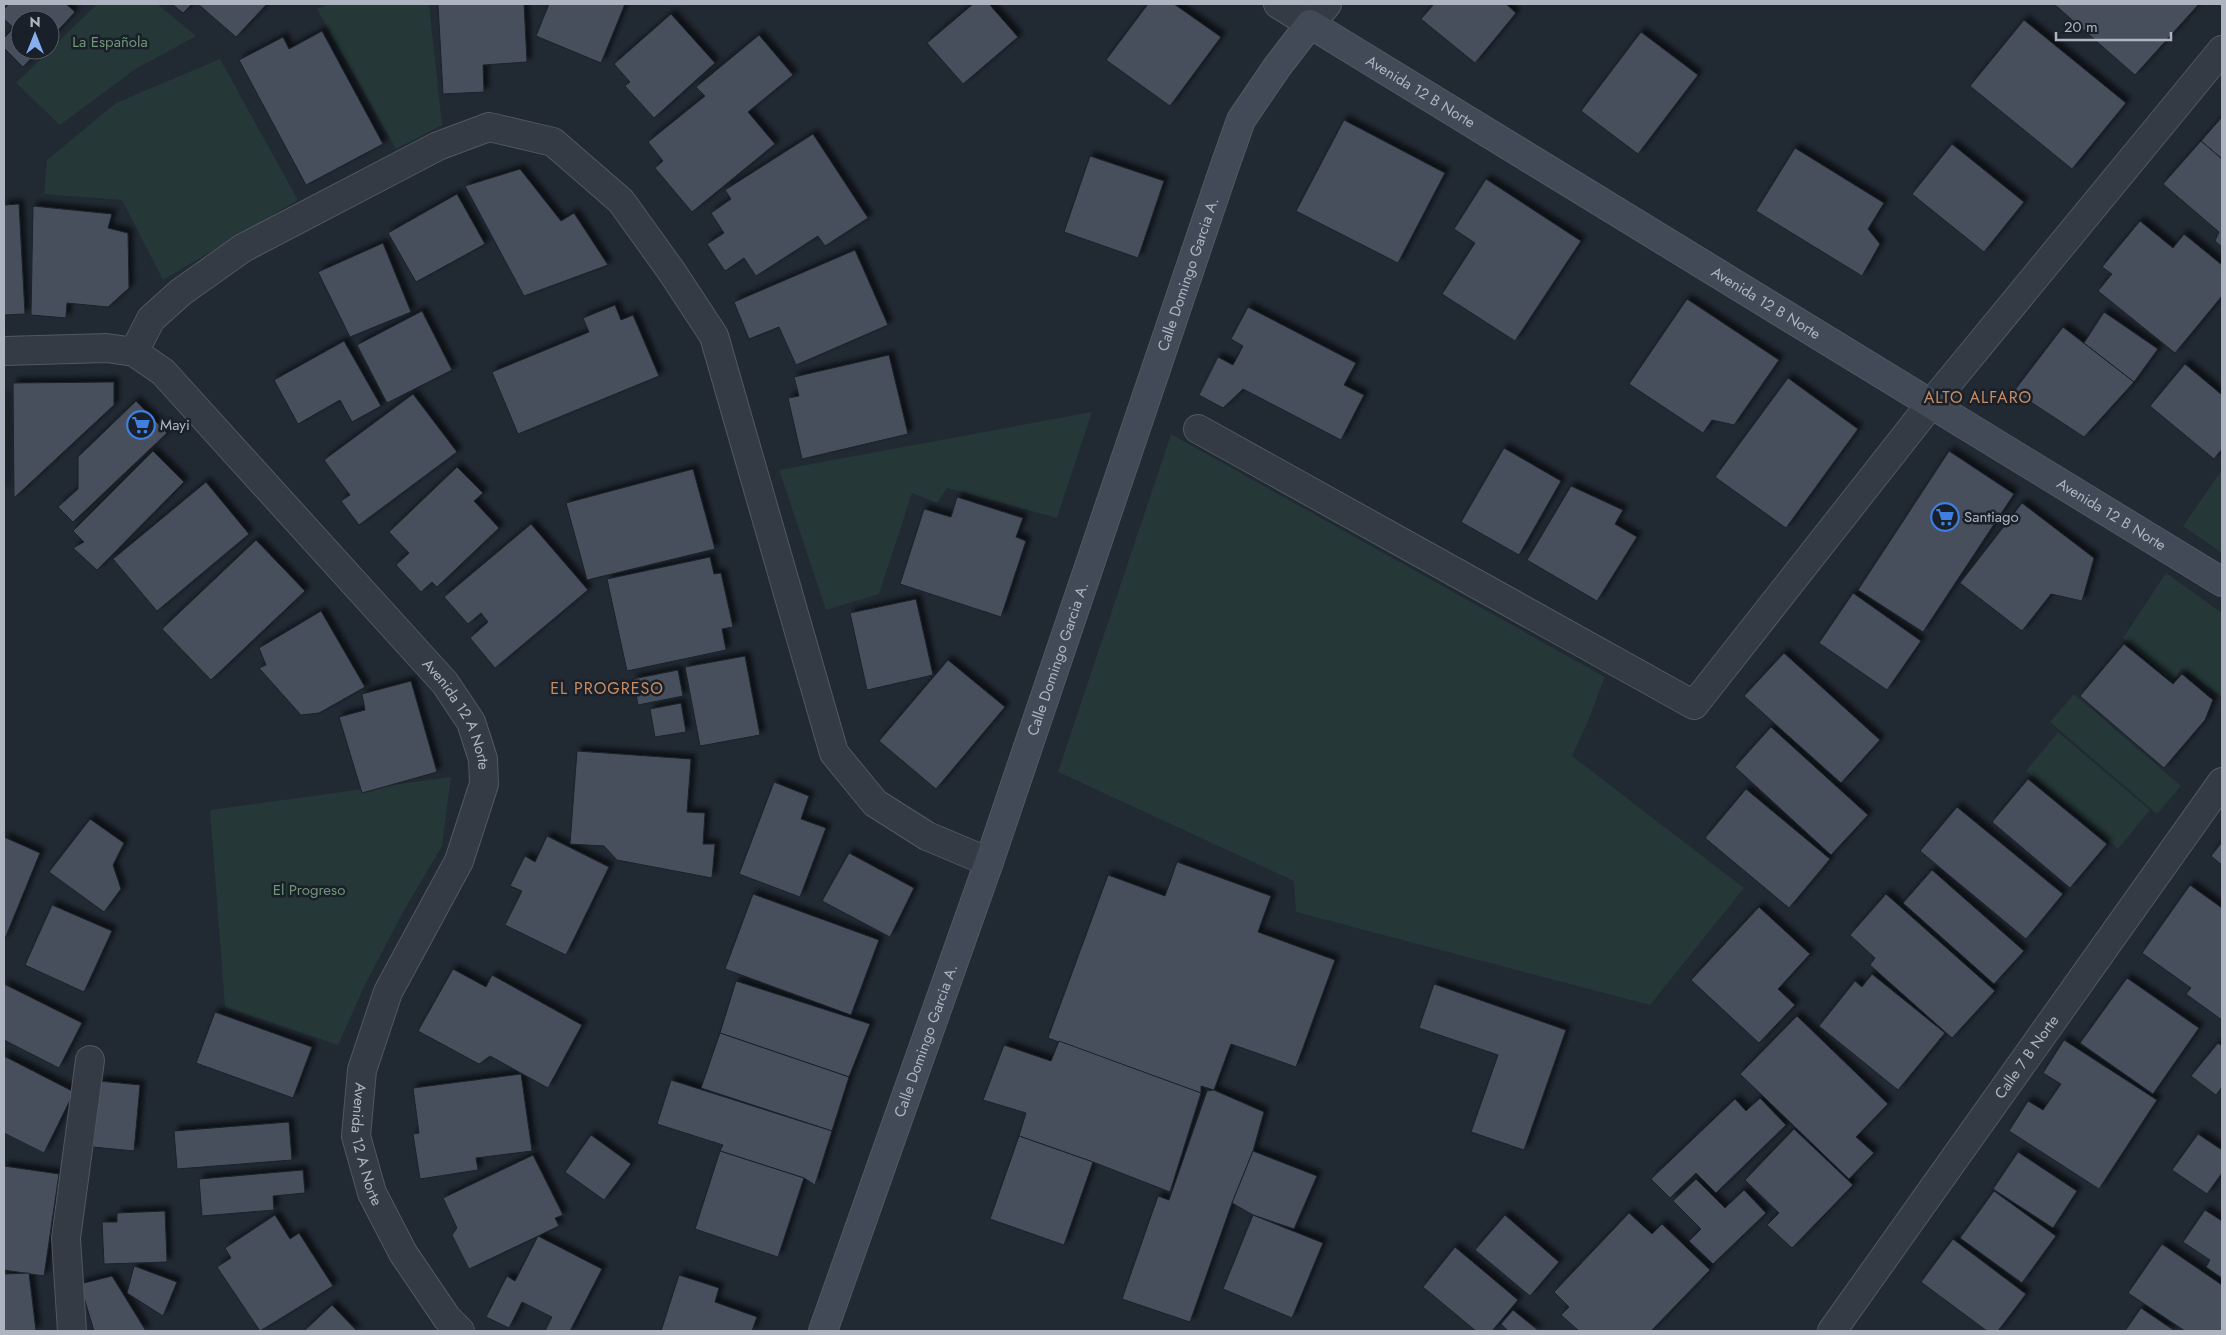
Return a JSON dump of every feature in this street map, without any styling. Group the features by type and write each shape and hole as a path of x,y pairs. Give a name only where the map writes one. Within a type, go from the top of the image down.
{"main road":[{"name":"Avenida 12 B Norte","path":"1318,14 1930,404 2222,582"},
{"name":"Calle Domingo Garcia A.","path":"823,1331 989,862 1222,171 1242,120 1277,66 1318,14"}],"street":[{"path":"1278,4 1318,14"},
{"path":"1198,429 1694,705 1930,404 2222,50"},
{"path":"134,352 151,319 181,292 243,248 438,146 489,127 553,142 621,201 672,272 714,336 834,753 875,803 927,836 989,862"},
{"name":"Avenida 12 A Norte","path":"4,351 107,348 134,352 164,372 445,683 471,722 483,759 484,784 459,861 388,992 362,1070 356,1136 372,1193 402,1253 447,1318 460,1331"},
{"name":"Calle 7 B Norte","path":"1832,1331 2222,782"},
{"path":"72,1331 66,1238 90,1060"}],"green space":[{"name":"La Española","path":"97,4 157,4 196,36 134,70 60,125 16,83 40,60 60,60 60,40"},
{"path":"330,4 429,4 442,125 396,149 317,9"},
{"path":"220,59 298,200 163,280 122,200 44,194 47,160 116,103"},
{"path":"1092,412 1057,518 947,488 937,503 912,493 879,594 826,610 779,470"},
{"path":"1171,434 1605,677 1572,756 1744,888 1650,1005 1296,912 1294,881 1058,772"},
{"path":"2222,470 2222,553 2183,526"},
{"path":"2166,573 2222,613 2222,697 2182,668 2172,682 2123,638"},
{"path":"2074,694 2181,786 2157,814 2050,722"},
{"path":"2058,732 2150,810 2118,849 2026,771"},
{"name":"El Progreso","path":"451,777 442,846 403,912 365,985 338,1045 225,1007 210,810"}],"building":[{"path":"9,4 66,4 75,12 60,28 60,10 10,10 10,24 4,19 4,9"},
{"path":"172,4 192,4 183,13"},
{"path":"198,4 267,4 236,37"},
{"path":"438,4 524,4 527,62 483,65 484,92 443,94"},
{"path":"549,4 625,4 601,63 536,36"},
{"path":"973,4 989,4 1018,37 963,84 927,43"},
{"path":"1148,4 1174,4 1221,37 1170,106 1106,60"},
{"path":"1434,4 1506,4 1516,13 1475,63 1421,19"},
{"path":"2054,4 2199,4 2135,75"},
{"path":"671,14 715,63 654,118 625,86 630,82 614,64"},
{"path":"2024,20 2126,103 2072,169 1970,86"},
{"path":"322,31 383,144 306,185 239,60 283,37 289,49"},
{"path":"10,32 10,54 4,48 4,38"},
{"path":"1641,32 1698,75 1638,154 1581,111"},
{"path":"759,35 793,75 748,112 775,144 692,212 655,168 663,161 648,142 705,96 696,87"},
{"path":"16,60 30,60 23,67"},
{"path":"2222,117 2222,159 2201,141"},
{"path":"1344,120 1445,173 1398,263 1296,211"},
{"path":"813,134 868,218 825,246 818,236 756,276 744,258 725,271 707,244 724,233 711,213 731,199 725,190"},
{"path":"2201,141 2222,159 2222,247 2215,241 2219,232 2163,184"},
{"path":"1952,144 2024,202 1984,252 1912,194"},
{"path":"1795,148 1884,203 1868,229 1880,244 1862,276 1756,211"},
{"path":"1090,156 1164,181 1138,258 1064,232"},
{"path":"520,169 561,221 574,213 608,265 524,296 465,186"},
{"path":"1486,179 1581,241 1515,341 1442,294 1475,243 1454,229"},
{"path":"457,194 485,244 416,282 388,233"},
{"path":"19,204 25,314 4,315 4,205"},
{"path":"33,206 112,214 108,228 128,233 129,288 108,307 67,303 66,318 31,315"},
{"path":"2140,221 2173,248 2184,234 2222,265 2222,296 2175,353 2098,291 2112,274 2102,267"},
{"path":"383,243 411,312 350,337 318,272"},
{"path":"855,250 888,325 796,365 779,327 749,339 734,302"},
{"path":"1687,299 1779,360 1734,425 1712,420 1703,433 1629,384"},
{"path":"615,305 621,320 633,315 659,376 518,434 492,372 589,332 583,318"},
{"path":"1248,307 1356,363 1344,385 1364,395 1341,440 1243,389 1223,408 1199,395 1218,357 1233,365 1243,346 1231,339"},
{"path":"422,311 452,370 387,403 357,345"},
{"path":"2104,312 2158,349 2134,382 2084,343"},
{"path":"2063,327 2134,382 2084,437 2014,391"},
{"path":"344,341 381,406 352,422 340,400 298,424 274,380"},
{"path":"889,355 908,434 802,459 788,398 799,396 794,377"},
{"path":"2185,364 2222,395 2222,449 2214,459 2150,406"},
{"path":"1788,378 1858,429 1786,528 1715,477"},
{"path":"114,382 114,405 14,498 13,383"},
{"path":"413,394 457,452 359,525 341,501 350,495 324,460"},
{"path":"5,396 5,490 4,490"},
{"path":"136,401 167,433 73,522 58,507 78,489 78,457"},
{"path":"1504,448 1561,481 1519,555 1461,522"},
{"path":"153,451 184,482 97,570 73,548 84,542 73,531"},
{"path":"1949,451 2014,494 1923,632 1858,590"},
{"path":"457,467 483,493 474,501 499,528 437,587 432,582 421,592 396,565 409,553 389,532"},
{"path":"693,469 715,549 587,580 566,503"},
{"path":"206,482 249,534 157,611 113,559"},
{"path":"1571,486 1623,510 1615,524 1637,537 1597,601 1527,560"},
{"path":"957,497 1023,518 1016,537 1026,541 1001,617 900,584 924,509 951,517"},
{"path":"2022,503 2094,558 2082,601 2051,594 2022,631 1960,583"},
{"path":"531,524 588,590 495,668 470,638 488,622 481,613 468,624 444,597"},
{"path":"256,540 305,591 211,680 162,629"},
{"path":"710,557 714,574 721,573 733,627 722,629 726,650 627,671 607,579"},
{"path":"1853,593 1921,641 1887,690 1819,643"},
{"path":"916,599 933,675 867,690 850,613"},
{"path":"321,611 365,687 319,713 301,715 259,668 266,665 259,648"},
{"path":"2124,644 2173,684 2182,674 2213,700 2205,720 2164,768 2080,696"},
{"path":"1784,653 1880,740 1841,783 1744,696"},
{"path":"745,656 760,735 700,746 685,667"},
{"path":"948,660 1005,707 936,789 879,741"},
{"path":"678,670 683,696 638,705 633,679"},
{"path":"411,681 437,772 362,793 339,717 365,710 362,694"},
{"path":"681,703 686,732 655,737 650,709"},
{"path":"1771,727 1868,815 1831,855 1735,767"},
{"path":"577,751 691,759 687,812 705,813 703,844 715,844 712,878 617,860 604,846 570,844"},
{"path":"2028,779 2107,844 2070,888 1992,822"},
{"path":"774,782 809,796 801,819 826,828 800,897 739,874"},
{"path":"1746,789 1830,859 1789,908 1705,838"},
{"path":"1957,807 2063,894 2026,939 1920,851"},
{"path":"90,819 124,843 113,865 121,889 104,912 49,872"},
{"path":"547,836 609,867 566,955 505,925 522,891 510,886 525,856 535,862"},
{"path":"4,837 40,853 4,941"},
{"path":"2222,842 2222,865 2211,856"},
{"path":"849,853 914,888 890,937 822,901"},
{"path":"1177,862 1271,896 1258,932 1335,960 1296,1067 1231,1044 1214,1090 1201,1086 1201,1093 1048,1038 1108,875 1165,896"},
{"path":"1932,870 2024,951 1994,984 1903,903"},
{"path":"2190,885 2222,908 2222,1020 2186,994 2191,988 2142,953"},
{"path":"753,894 879,940 851,1015 725,969"},
{"path":"1886,894 1995,991 1952,1038 1870,965 1875,958 1850,935"},
{"path":"52,905 112,931 84,992 25,965"},
{"path":"1759,907 1810,954 1778,989 1795,1005 1759,1043 1691,980"},
{"path":"453,969 486,987 492,975 582,1025 548,1088 490,1056 479,1064 418,1031"},
{"path":"1872,974 1945,1033 1898,1090 1819,1026 1855,981 1862,987"},
{"path":"2127,978 2199,1028 2153,1094 2080,1043"},
{"path":"736,981 870,1024 849,1077 720,1033"},
{"path":"4,984 82,1023 59,1068 4,1040"},
{"path":"1434,984 1566,1030 1524,1150 1471,1132 1498,1055 1419,1028"},
{"path":"215,1012 312,1047 293,1098 196,1063"},
{"path":"1797,1016 1888,1104 1856,1137 1874,1153 1849,1179 1740,1074"},
{"path":"720,1033 849,1077 832,1131 701,1088"},
{"path":"2064,1040 2157,1100 2099,1189 2009,1131 2028,1101 2043,1110 2061,1084 2043,1073"},
{"path":"1059,1041 1201,1093 1170,1192 1019,1136 1026,1113 983,1100 1004,1045 1051,1061"},
{"path":"2218,1043 2222,1046 2222,1087 2216,1095 2191,1076"},
{"path":"4,1056 74,1092 44,1153 4,1133"},
{"path":"521,1074 532,1151 476,1158 478,1170 420,1179 413,1134 419,1133 413,1088"},
{"path":"671,1080 832,1131 815,1185 804,1178 720,1151 723,1145 657,1124"},
{"path":"99,1081 140,1085 134,1151 93,1147"},
{"path":"1214,1090 1264,1112 1253,1151 1232,1203 1190,1322 1122,1299 1158,1196 1169,1200 1207,1091"},
{"path":"1760,1098 1786,1125 1716,1193 1696,1173 1670,1198 1651,1179 1735,1099 1746,1111"},
{"path":"289,1122 292,1160 177,1169 174,1131"},
{"path":"1794,1129 1853,1185 1792,1248 1767,1225 1779,1213 1745,1180"},
{"path":"2198,1134 2222,1150 2222,1173 2207,1194 2172,1170"},
{"path":"591,1135 631,1164 604,1200 565,1172"},
{"path":"1019,1136 1093,1162 1064,1245 990,1219"},
{"path":"720,1151 804,1178 778,1257 695,1229"},
{"path":"1253,1151 1317,1176 1294,1229 1253,1215 1232,1203"},
{"path":"2018,1152 2077,1191 2053,1228 1993,1189"},
{"path":"533,1155 563,1215 555,1218 559,1226 469,1269 452,1235 457,1228 443,1198"},
{"path":"4,1166 59,1174 44,1276 4,1270"},
{"path":"303,1170 305,1193 273,1196 274,1210 202,1216 199,1179"},
{"path":"1696,1179 1725,1208 1744,1190 1766,1213 1713,1264 1689,1241 1701,1229 1673,1201"},
{"path":"1994,1191 2056,1236 2022,1283 1960,1238"},
{"path":"2205,1210 2222,1221 2222,1278 2206,1267 2210,1260 2183,1242"},
{"path":"165,1211 167,1262 104,1264 102,1222 117,1222 117,1213"},
{"path":"1629,1213 1652,1234 1662,1224 1710,1270 1651,1331 1579,1331 1561,1315 1569,1307 1554,1292"},
{"path":"275,1215 290,1239 299,1233 333,1286 260,1331 217,1267 231,1258 225,1248"},
{"path":"1253,1215 1323,1243 1292,1318 1223,1289"},
{"path":"1505,1215 1559,1262 1530,1296 1475,1250"},
{"path":"538,1236 602,1269 570,1331 545,1331 552,1317 522,1302 509,1328 486,1317 507,1276 515,1281"},
{"path":"1953,1239 2026,1294 1998,1331 1987,1331 1921,1282"},
{"path":"2162,1244 2222,1285 2222,1331 2185,1331 2128,1293"},
{"path":"1455,1247 1518,1300 1492,1331 1476,1331 1423,1287"},
{"path":"134,1266 177,1282 163,1316 127,1293"},
{"path":"29,1273 36,1331 4,1331 4,1274"},
{"path":"679,1275 719,1288 715,1302 757,1317 752,1331 661,1331"},
{"path":"112,1276 146,1331 94,1331 80,1284"},
{"path":"332,1305 357,1331 304,1331"},
{"path":"2141,1308 2175,1331 2125,1331"},
{"path":"1513,1310 1539,1331 1508,1331 1501,1324"}],"place":[{"name":"Mayi","path":"141,425"},
{"name":"Santiago","path":"1945,517"}],"district":[{"name":"ALTO ALFARO","path":"1978,397"},
{"name":"EL PROGRESO","path":"607,688"}]}
